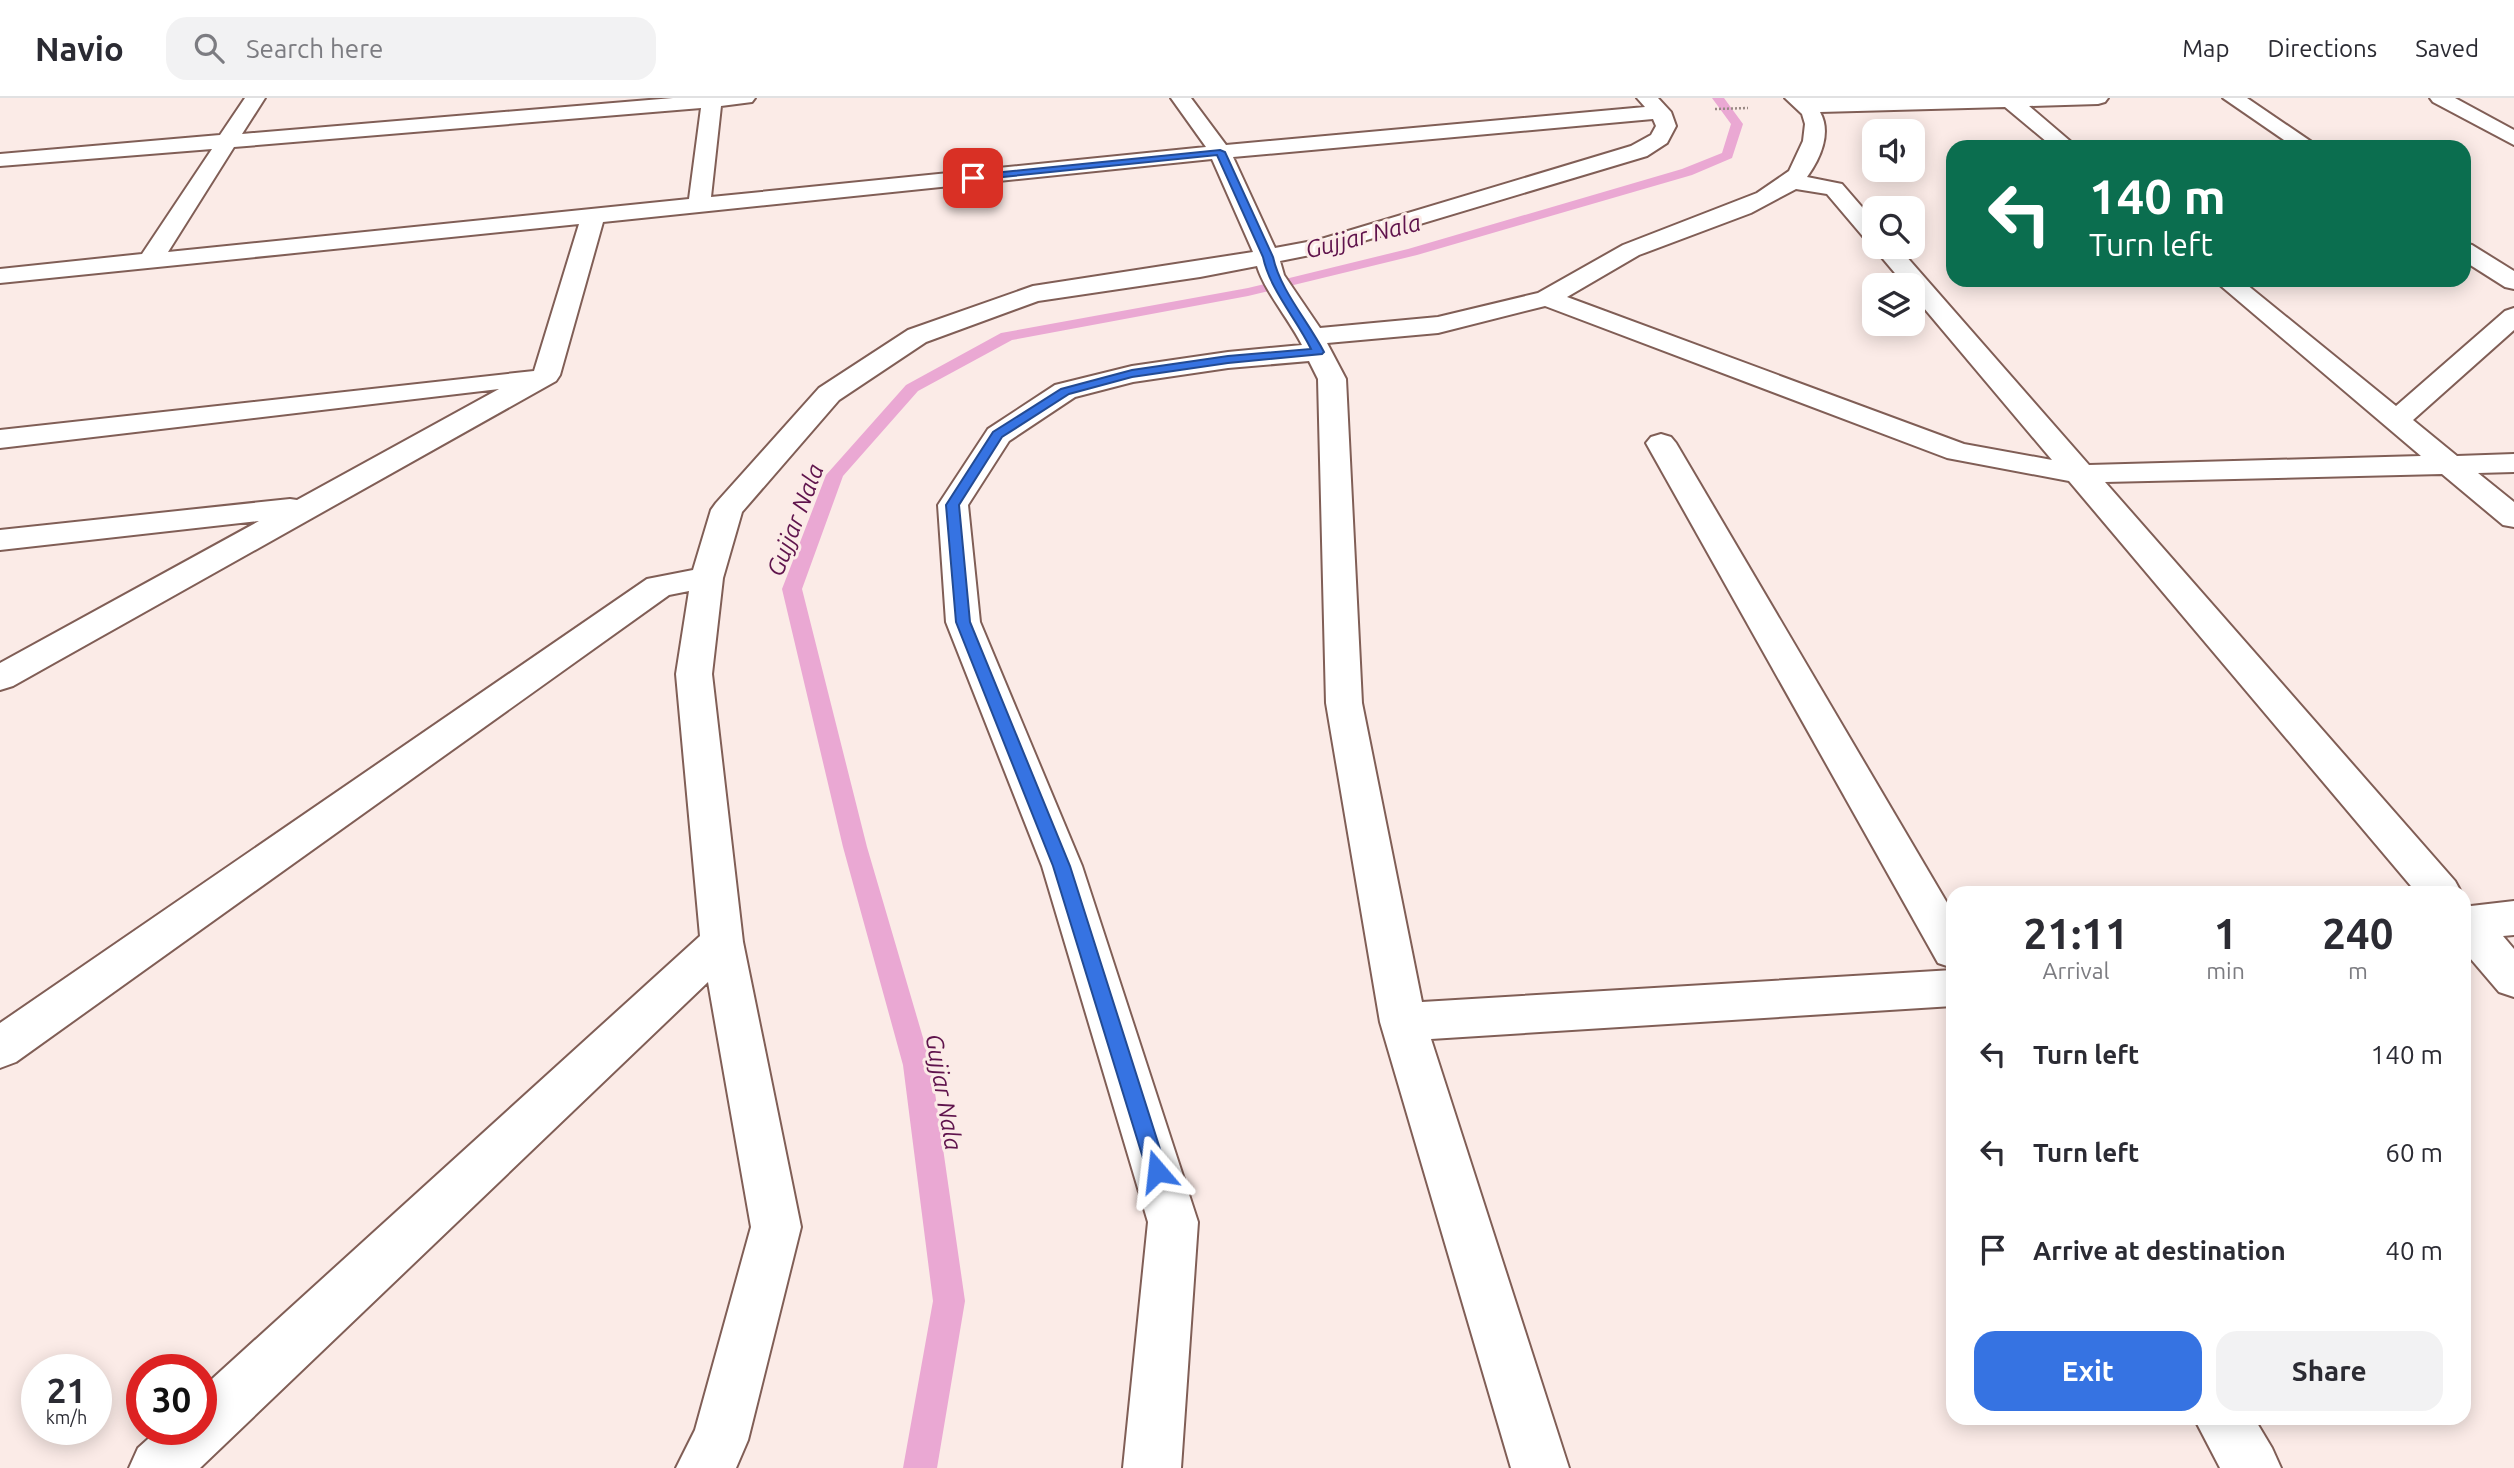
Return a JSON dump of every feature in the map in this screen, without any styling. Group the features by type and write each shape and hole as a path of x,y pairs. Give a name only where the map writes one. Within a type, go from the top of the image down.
{"street":[{"path":"149,262 255,98"},
{"path":"0,160 745,98"},
{"path":"1181,98 1220,152 1270,266 1332,379 1344,704 1403,1023 1540,1468"},
{"path":"1801,102 2098,98"},
{"path":"2233,98 2297,140"},
{"path":"2440,98 2514,139"},
{"path":"699,206 712,99"},
{"path":"2009,99 2058,140"},
{"path":"1152,1468 1173,1222 1062,866 963,622 953,505 998,435 1065,391 1132,373 1228,359 1311,337 1438,325 1547,298 1631,250 1769,196 1799,175 1813,141 1817,122 1801,102"},
{"path":"0,276 699,206 1654,105 1665,126 1660,139 1639,152 1322,246 1270,266 1032,295 917,336 829,394 727,510 707,578 694,674 722,942 776,1227 720,1440 705,1468"},
{"path":"1791,181 1834,189 1862,221"},
{"path":"0,678 546,375 593,216"},
{"path":"2471,254 2514,282"},
{"path":"1895,259 2435,886"},
{"path":"2234,287 2514,518"},
{"path":"1547,298 1957,452 2081,474 2514,463"},
{"path":"2396,421 2514,316"},
{"path":"0,439 546,375"},
{"path":"1661,443 1946,939"},
{"path":"0,540 310,505"},
{"path":"0,1048 659,586 707,578"},
{"path":"2471,922 2514,918"},
{"path":"2471,930 2514,979"},
{"path":"217,1413 722,942"},
{"path":"1403,1023 1946,988"},
{"path":"2226,1425 2252,1468"},
{"path":"158,1468 183,1445"}],"path":[{"path":"1711,110 1748,108"}],"waterway":[{"name":"Gujjar Nala","path":"920,1468 949,1301 917,1065 855,847 792,589 835,475 912,388 1007,336 1248,292 1412,252 1687,172 1728,155 1737,124 1718,98"}],"route":[{"path":"973,178 1220,152 1268,257 1272,275 1303,321 1318,352 1228,359 1132,373 1065,391 998,435 953,505 963,622 1062,866 1157,1171"}]}
